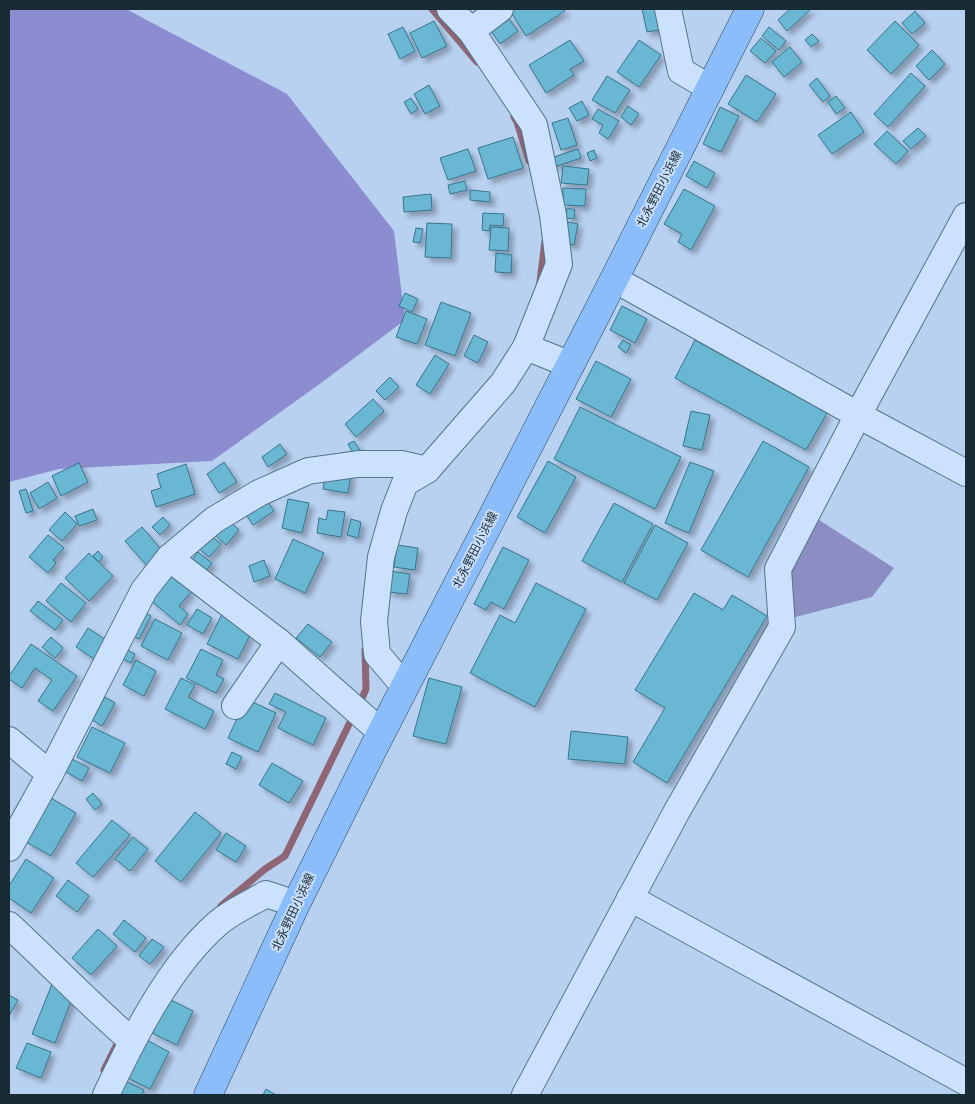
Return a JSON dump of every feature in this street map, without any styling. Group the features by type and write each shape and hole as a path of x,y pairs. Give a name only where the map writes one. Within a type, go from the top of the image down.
{"main road":[{"name":"北永野田小浜線","path":"208,1095 296,904 374,726 405,686 571,365 750,9"}],"street":[{"path":"405,686 377,654 374,621 382,557 394,511 405,483 503,384 526,347 559,264 553,215 534,126 471,31 450,9"},
{"path":"471,31 500,9"},
{"path":"668,9 681,72 710,88"},
{"path":"525,1095 677,811 782,627 778,569 858,415 966,216"},
{"path":"614,279 966,473"},
{"path":"526,347 571,365"},
{"path":"9,848 50,774 144,590 169,558 214,520 260,494 308,471 358,464 418,468"},
{"path":"169,558 279,642 374,726"},
{"path":"235,706 279,642"},
{"path":"9,740 50,774"},
{"path":"106,1095 125,1034 180,963 218,923 266,894 296,904"},
{"path":"630,898 966,1082"},
{"path":"9,925 125,1034"}],"shaded area":[{"path":"9,9 126,9 287,94 394,231 405,320 212,461 59,469 9,482"},
{"path":"816,518 894,568 872,597 788,619 787,569"}],"building":[{"path":"509,9 563,9 565,11 526,36"},
{"path":"642,9 661,9 665,29 647,32"},
{"path":"790,9 811,9 787,31 778,20"},
{"path":"915,11 925,23 912,34 902,23"},
{"path":"506,15 518,31 500,44 489,28"},
{"path":"434,21 447,46 422,58 410,33"},
{"path":"895,21 919,45 891,74 867,50"},
{"path":"403,27 415,51 400,59 388,34"},
{"path":"769,27 786,41 779,50 762,36"},
{"path":"812,34 819,41 811,47 805,40"},
{"path":"761,38 776,51 765,63 750,51"},
{"path":"570,40 584,61 570,69 574,75 546,93 529,65"},
{"path":"639,40 661,55 639,87 617,72"},
{"path":"790,47 802,62 784,77 772,62"},
{"path":"932,50 945,64 929,80 916,66"},
{"path":"911,73 925,86 888,127 874,114"},
{"path":"746,75 776,94 757,122 728,104"},
{"path":"607,76 630,90 615,113 592,100"},
{"path":"817,78 830,96 823,102 809,85"},
{"path":"429,85 440,106 425,114 414,94"},
{"path":"836,96 845,108 836,114 828,102"},
{"path":"411,98 418,109 411,114 404,102"},
{"path":"582,101 589,115 577,121 569,108"},
{"path":"628,106 639,114 631,125 621,117"},
{"path":"720,107 739,116 721,152 703,144"},
{"path":"598,109 619,121 608,139 599,133 603,125 592,119"},
{"path":"851,112 864,132 832,154 818,135"},
{"path":"568,118 577,145 561,150 552,123"},
{"path":"918,128 926,136 911,149 903,141"},
{"path":"887,131 908,151 896,164 874,144"},
{"path":"513,137 523,168 488,179 478,148"},
{"path":"468,149 476,171 448,180 440,158"},
{"path":"578,149 581,158 554,167 551,158"},
{"path":"594,150 597,158 590,161 587,153"},
{"path":"694,161 715,173 707,188 686,176"},
{"path":"563,166 589,169 587,185 561,183"},
{"path":"465,181 467,190 450,194 448,185"},
{"path":"563,188 586,189 585,206 563,205"},
{"path":"684,189 715,206 691,250 678,242 682,234 664,224"},
{"path":"470,190 490,192 490,202 470,200"},
{"path":"431,194 432,210 404,212 403,197"},
{"path":"567,208 575,210 574,219 566,218"},
{"path":"483,213 504,214 503,226 490,225 489,231 482,230"},
{"path":"568,222 578,224 574,245 564,243"},
{"path":"427,223 452,224 451,258 425,257"},
{"path":"491,227 509,228 508,251 489,250"},
{"path":"416,228 423,229 420,243 413,242"},
{"path":"496,253 512,255 511,273 495,272"},
{"path":"405,293 418,299 412,312 399,306"},
{"path":"441,302 471,313 455,356 425,345"},
{"path":"622,306 647,319 635,343 610,330"},
{"path":"406,311 427,319 417,344 396,337"},
{"path":"474,335 488,342 478,363 464,356"},
{"path":"623,340 631,345 626,353 618,347"},
{"path":"695,340 827,413 806,450 675,378"},
{"path":"435,355 449,364 430,394 416,385"},
{"path":"596,361 631,379 611,417 576,399"},
{"path":"390,377 399,387 385,400 376,391"},
{"path":"373,399 384,411 356,437 345,424"},
{"path":"580,407 681,457 655,509 554,459"},
{"path":"691,411 710,415 702,450 683,446"},
{"path":"354,441 361,452 355,456 348,444"},
{"path":"763,441 809,467 748,577 701,550"},
{"path":"280,444 287,454 268,467 262,457"},
{"path":"548,461 576,477 545,533 517,517"},
{"path":"224,462 237,482 219,493 207,474"},
{"path":"690,462 714,471 689,533 665,523"},
{"path":"79,463 88,482 61,496 52,476"},
{"path":"186,464 195,494 156,507 151,491 161,488 157,474"},
{"path":"326,471 351,474 348,493 323,489"},
{"path":"48,482 57,498 39,509 30,493"},
{"path":"26,489 33,511 26,513 19,491"},
{"path":"265,498 274,511 253,525 245,513"},
{"path":"288,499 309,503 302,533 282,528"},
{"path":"614,503 653,524 622,582 582,561"},
{"path":"93,509 97,520 79,526 75,516"},
{"path":"328,510 345,512 341,537 317,533 319,518 326,520"},
{"path":"65,512 77,524 62,541 49,530"},
{"path":"163,517 170,525 160,535 152,527"},
{"path":"351,519 361,522 358,538 347,535"},
{"path":"228,520 239,530 226,545 215,535"},
{"path":"655,525 688,543 657,600 624,583"},
{"path":"142,527 164,553 148,567 125,541"},
{"path":"209,534 221,544 209,557 198,548"},
{"path":"48,535 64,548 53,560 56,563 48,573 29,557"},
{"path":"293,539 324,553 305,593 275,579"},
{"path":"397,545 418,548 415,570 394,567"},
{"path":"503,547 529,560 504,609 491,602 486,610 474,604"},
{"path":"98,551 103,557 99,562 93,556"},
{"path":"198,552 212,563 206,571 192,560"},
{"path":"89,553 113,576 89,601 65,578"},
{"path":"264,560 270,576 254,582 249,566"},
{"path":"391,571 410,574 407,594 388,592"},
{"path":"170,574 191,592 179,606 188,614 180,625 149,599"},
{"path":"61,583 86,603 71,622 46,601"},
{"path":"536,583 586,609 535,707 470,673 500,615 515,623"},
{"path":"694,593 723,610 732,595 767,616 667,783 633,762 665,708 635,690"},
{"path":"38,601 63,620 55,630 30,611"},
{"path":"197,609 212,618 203,634 187,625"},
{"path":"142,611 151,616 139,639 129,633"},
{"path":"223,612 244,623 241,630 250,635 238,659 207,644"},
{"path":"155,619 182,633 168,660 141,646"},
{"path":"308,624 332,642 320,657 296,638"},
{"path":"88,628 106,640 94,659 76,647"},
{"path":"51,637 63,648 55,658 42,647"},
{"path":"31,644 77,676 53,711 38,701 52,680 35,668 22,688 9,679 9,676"},
{"path":"124,648 135,654 131,663 119,657"},
{"path":"201,649 223,660 216,675 224,679 216,693 186,678"},
{"path":"136,660 156,671 144,696 123,685"},
{"path":"181,678 195,685 188,697 214,711 205,729 165,709"},
{"path":"429,678 462,687 446,744 413,736"},
{"path":"275,693 326,718 313,745 278,728 286,712 269,704"},
{"path":"105,697 115,703 102,726 92,720"},
{"path":"246,699 276,713 258,752 228,738"},
{"path":"92,727 125,743 110,773 77,757"},
{"path":"571,731 628,737 625,764 568,759"},
{"path":"232,752 242,757 236,769 226,764"},
{"path":"72,759 89,768 82,781 66,772"},
{"path":"272,763 303,781 289,803 259,785"},
{"path":"93,793 102,804 95,810 86,799"},
{"path":"51,798 76,813 51,856 26,842"},
{"path":"195,812 221,833 181,882 155,861"},
{"path":"112,820 130,835 93,877 76,863"},
{"path":"226,833 246,846 236,862 216,850"},
{"path":"133,837 148,849 130,871 115,859"},
{"path":"26,859 54,878 31,913 9,898 9,886"},
{"path":"68,880 89,896 77,912 56,896"},
{"path":"124,920 146,938 135,952 113,934"},
{"path":"98,929 117,946 91,975 72,958"},
{"path":"152,939 164,947 150,964 139,956"},
{"path":"52,984 74,993 55,1043 32,1034"},
{"path":"9,995 18,1000 9,1016"},
{"path":"167,998 193,1011 177,1045 150,1032"},
{"path":"145,1039 169,1052 150,1089 124,1076"},
{"path":"27,1043 51,1052 41,1078 16,1068"},
{"path":"123,1080 144,1090 142,1095 116,1095"},
{"path":"266,1089 276,1095 263,1095"}],"waterway":[{"path":"432,9 477,62"},
{"path":"514,117 529,161"},
{"path":"540,282 545,241"},
{"path":"359,705 366,689 365,650"},
{"path":"221,906 265,869 285,856 354,714"},
{"path":"104,1070 117,1044"}]}
